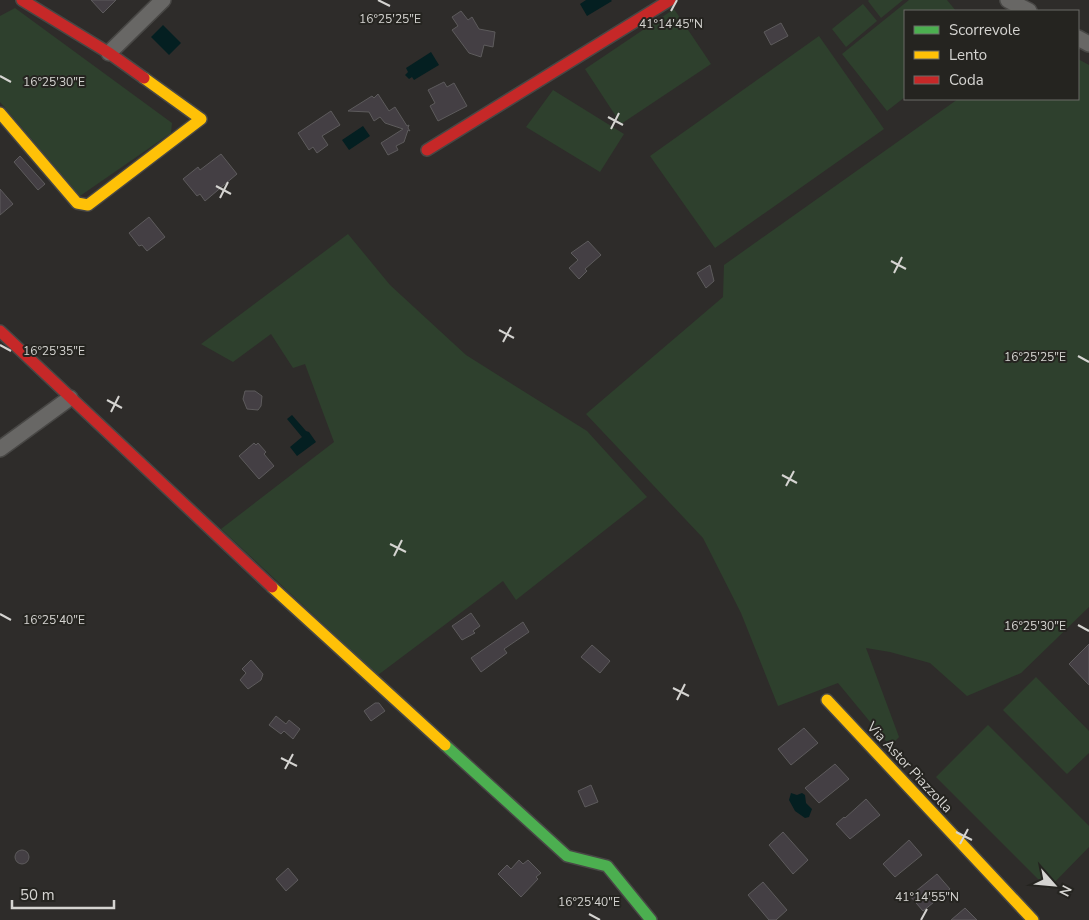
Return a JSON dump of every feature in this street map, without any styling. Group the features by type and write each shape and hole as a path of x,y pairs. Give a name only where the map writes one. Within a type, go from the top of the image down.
{"street":[{"path":"0,113 76,203 88,205 201,120 109,53 22,0"},
{"path":"109,53 164,0"},
{"path":"427,150 670,0"},
{"path":"1008,0 1027,10"},
{"path":"0,331 263,579 568,856 607,866 651,920"},
{"path":"0,450 70,398"},
{"name":"Via Astor Piazzolla","path":"827,700 1033,920"}],"green space":[{"path":"869,0 903,0 881,18"},
{"path":"909,0 947,0 955,10 904,10 904,98 887,111 842,54"},
{"path":"863,4 877,21 846,47 832,29"},
{"path":"15,8 172,123 171,133 80,196 0,102 0,16"},
{"path":"674,9 711,64 621,124 585,69"},
{"path":"819,36 884,129 715,248 650,156"},
{"path":"1079,60 1089,65 1089,607 1021,673 967,696 930,663 890,652 866,648 899,737 890,746 838,683 778,706 741,613 703,538 586,414 723,297 724,265 957,100 1079,100"},
{"path":"553,90 624,134 600,172 526,127"},
{"path":"348,234 390,285 466,355 587,431 647,497 516,600 503,581 378,675 221,529 334,442 305,364 293,368 271,334 233,362 201,344"},
{"path":"1036,677 1089,731 1089,753 1067,774 1003,710"},
{"path":"988,725 1089,826 1089,847 1048,889 936,777"}],"water":[{"path":"586,0 612,1 587,16 580,4"},
{"path":"163,25 181,43 169,55 151,37"},
{"path":"431,52 439,65 414,80 412,77 409,79 405,75 408,72 406,68"},
{"path":"363,126 370,136 349,150 342,140"},
{"path":"292,415 316,442 297,456 290,447 302,437 287,419"},
{"path":"791,793 797,795 802,793 805,795 806,803 812,809 809,817 805,818 795,811 789,800"}],"building":[{"path":"91,0 116,0 103,13"},
{"path":"461,11 468,20 472,17 479,29 495,32 493,47 484,45 481,57 469,53 452,30 458,26 452,17"},
{"path":"781,23 788,36 771,45 764,32"},
{"path":"444,82 447,87 454,83 467,106 438,121 430,106 435,103 428,90"},
{"path":"378,94 389,111 395,107 407,126 409,125 410,131 408,130 404,142 396,146 398,150 388,155 381,143 403,129 385,123 380,117 374,121 369,112 348,111 372,96 374,98"},
{"path":"331,111 340,125 322,136 328,145 317,153 313,147 309,150 298,133"},
{"path":"221,154 237,174 205,201 200,194 197,196 183,179 198,167 200,170"},
{"path":"20,156 45,184 38,190 14,162"},
{"path":"0,189 13,204 0,215"},
{"path":"149,217 165,237 147,251 142,245 139,246 129,233"},
{"path":"588,241 601,255 585,269 587,271 579,279 569,268 578,260 571,253"},
{"path":"710,265 714,281 706,288 697,273"},
{"path":"245,391 255,391 262,396 261,406 258,410 247,409 243,399"},
{"path":"254,443 256,445 258,443 266,452 264,454 274,466 259,479 239,456"},
{"path":"471,613 480,626 473,631 475,633 462,640 452,626"},
{"path":"523,622 529,632 504,649 507,653 481,672 471,658"},
{"path":"1089,644 1089,685 1069,664"},
{"path":"592,645 610,661 600,673 581,657"},
{"path":"251,660 263,674 261,680 248,689 240,680 246,673 242,669"},
{"path":"375,703 379,703 385,711 371,721 364,711"},
{"path":"276,716 286,724 289,720 300,729 293,739 284,731 281,734 269,725"},
{"path":"804,728 818,743 791,765 778,749"},
{"path":"835,764 849,779 819,803 805,788"},
{"path":"591,785 598,802 585,807 578,791"},
{"path":"866,799 880,815 850,839 836,824"},
{"path":"783,832 808,860 793,874 769,845"},
{"path":"909,840 922,855 895,877 883,864"},
{"path":"19,850 25,850 29,857 25,864 19,864 15,860 15,854"},
{"path":"519,860 523,864 528,860 541,873 536,877 538,879 521,897 498,874 507,865 511,869"},
{"path":"288,868 298,880 286,891 276,879"},
{"path":"937,874 950,889 923,911 910,896"},
{"path":"763,882 787,910 776,920 769,920 748,895"},
{"path":"965,908 977,920 951,920"}],"traffic: fast":[{"path":"445,745 567,856 607,866 651,920"}],"traffic: slow":[{"path":"0,113 77,203 88,205 201,119 144,78"},
{"path":"272,587 445,745"},
{"path":"827,700 1033,920"}],"traffic: jam":[{"path":"22,0 109,53 144,78"},
{"path":"427,150 670,0"},
{"path":"0,331 272,587"}]}
